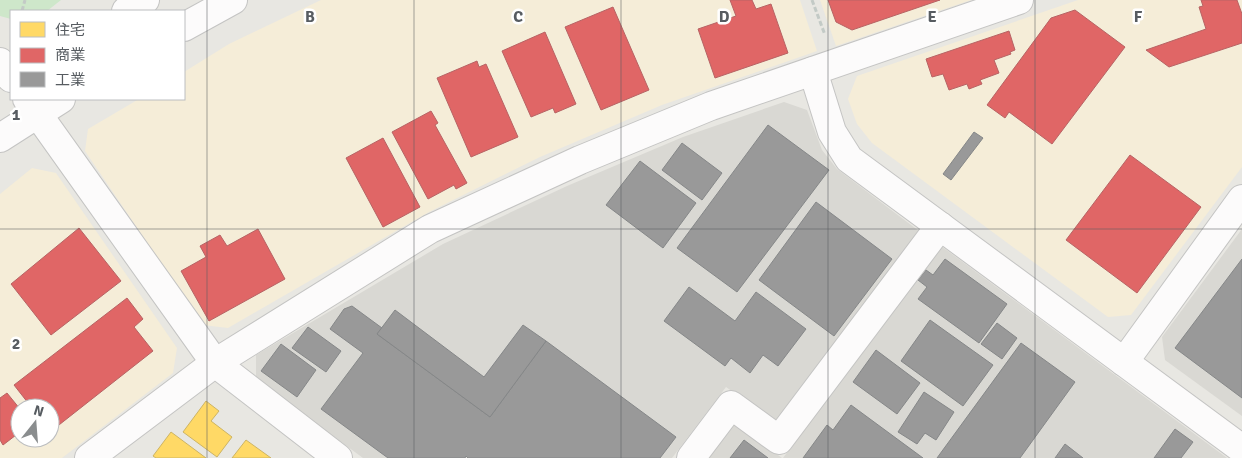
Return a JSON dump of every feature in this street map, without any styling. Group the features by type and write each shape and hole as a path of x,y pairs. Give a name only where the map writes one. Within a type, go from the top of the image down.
{"street":[{"path":"128,10 145,0"},
{"path":"185,26 233,0"},
{"path":"89,458 215,363 430,229 580,160 711,106 1019,0"},
{"path":"0,62 10,77"},
{"path":"824,68 832,132 849,159 1242,449"},
{"path":"0,88 10,80"},
{"path":"0,138 32,106 57,100"},
{"path":"32,106 215,363 338,458"},
{"path":"1124,362 1242,199"},
{"path":"691,458 731,405 779,440 940,226"}],"path":[{"path":"812,0 824,68"}],"shaded area":[{"path":"321,0 800,0 817,51 662,105 540,157 429,212 228,328 203,325 85,151 88,129 137,100 185,100 185,71 229,44"},
{"path":"820,0 971,0 836,46"},
{"path":"1078,0 1242,0 1242,167 1131,315 1108,317 872,143 857,124 848,99 857,76"},
{"path":"784,102 807,110 822,150 837,169 919,231 776,423 726,387 672,458 363,458 256,379 256,355 443,244 567,186 683,137"},
{"path":"32,168 56,173 177,348 173,373 62,458 0,458 0,194"},
{"path":"1242,229 1242,416 1165,360 1162,337"},
{"path":"941,246 1227,458 783,458"},
{"path":"731,420 782,458 703,458"}],"green space":[{"path":"0,0 61,0 48,10 10,10 10,19 0,16"}],"building: 住宅":[{"path":"206,401 219,411 211,421 232,437 217,457 183,432"},
{"path":"171,432 206,458 156,458 153,456"},
{"path":"246,440 271,458 232,458"}],"building: 商業":[{"path":"730,0 752,0 756,9 771,4 788,53 715,78 698,29 736,16"},
{"path":"828,0 940,0 852,30 836,22"},
{"path":"1201,0 1237,0 1242,14 1242,43 1169,67 1146,50 1206,29 1199,7 1203,6"},
{"path":"613,7 649,90 601,110 565,27"},
{"path":"1075,10 1125,47 1052,144 1009,112 1005,118 987,105 1051,18"},
{"path":"1009,31 1015,50 1010,52 1011,54 994,60 999,73 980,80 982,84 969,89 967,84 949,90 943,74 932,77 926,59"},
{"path":"545,32 576,104 555,113 553,108 531,117 502,51"},
{"path":"477,61 479,67 486,64 518,137 471,157 437,78"},
{"path":"431,111 438,123 435,125 467,183 456,189 454,185 428,199 392,132"},
{"path":"383,138 420,207 383,227 346,158"},
{"path":"1130,155 1201,207 1137,293 1066,240"},
{"path":"79,228 121,281 51,335 11,284"},
{"path":"258,229 285,279 209,321 181,271 206,257 200,246 220,235 227,246"},
{"path":"127,298 143,319 134,327 153,351 60,424 60,398 24,398 14,385"},
{"path":"7,393 11,398 10,440 3,445 0,440 0,398"}],"building: 工業":[{"path":"768,125 829,170 737,292 677,248"},
{"path":"974,132 983,138 951,180 943,174"},
{"path":"682,143 722,173 702,200 662,170"},
{"path":"640,161 696,203 663,248 606,205"},
{"path":"816,202 892,259 834,336 759,280"},
{"path":"945,259 1007,304 979,343 918,299 927,287 918,280 926,270 933,275"},
{"path":"1242,259 1242,398 1175,348"},
{"path":"689,287 735,321 756,292 806,329 778,366 763,355 750,373 731,358 725,366 664,321"},
{"path":"352,306 382,328 377,334 490,417 546,341 676,437 660,458 468,458 466,456 465,458 388,458 321,409 363,353 330,329 344,309"},
{"path":"395,310 484,377 523,325 546,341 490,417 377,334"},
{"path":"930,320 993,365 963,406 901,361"},
{"path":"997,323 1017,338 1002,359 981,344"},
{"path":"308,327 341,351 326,372 292,348"},
{"path":"1021,343 1075,382 1020,458 937,458"},
{"path":"281,344 316,370 297,397 261,371"},
{"path":"876,350 920,383 897,414 853,382"},
{"path":"924,392 954,412 936,440 925,433 917,444 898,432"},
{"path":"851,405 923,458 803,458 827,425 833,430"},
{"path":"1175,429 1193,442 1181,458 1154,458"},
{"path":"744,440 768,458 730,458"},
{"path":"1065,444 1083,458 1055,458"}]}
